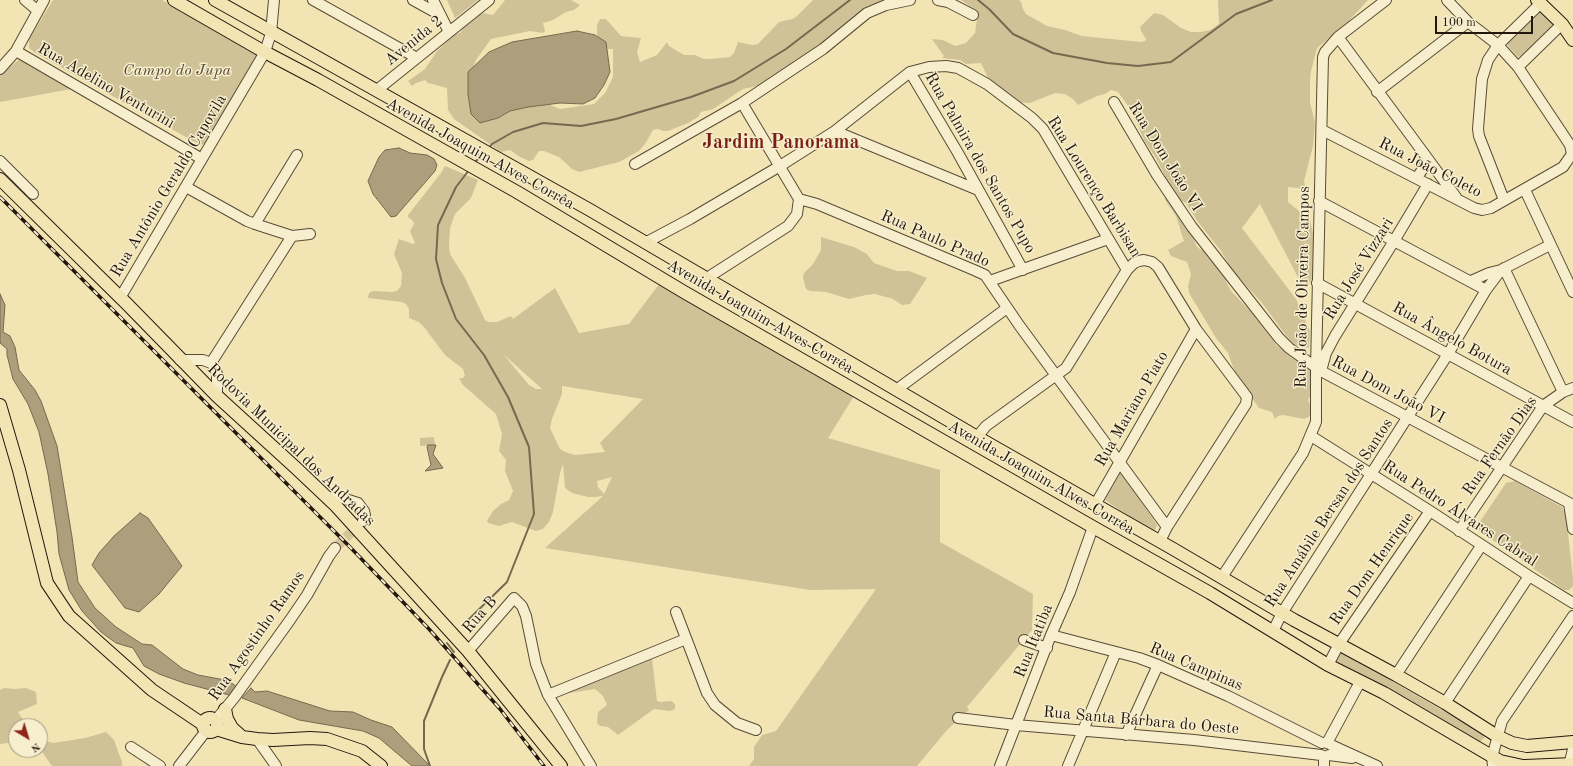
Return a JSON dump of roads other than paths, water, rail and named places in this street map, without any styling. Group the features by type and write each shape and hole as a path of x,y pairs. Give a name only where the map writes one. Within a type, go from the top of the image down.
{"main road":[{"name":"Avenida Joaquim Alves Corrêa","path":"174,0 506,186 684,292 1210,593 1328,665 1384,693 1493,761 1524,766 1571,765"},
{"name":"Avenida Joaquim Alves Corrêa","path":"215,0 590,210 896,390 1160,541 1282,613 1445,703 1497,736 1523,746 1573,742"},
{"path":"1542,1 1567,25 1573,40"},
{"path":"494,180 497,172 510,165 516,175 515,179 506,186"},
{"name":"Rodovia Municipal dos Andradas","path":"0,179 217,396 328,498 468,651 561,766"},
{"path":"580,229 583,216 590,210"},
{"path":"0,405 19,470 47,583 69,616 152,690 210,726 242,737 257,739 273,740 310,738 327,740 362,751 382,766"},
{"path":"225,709 227,719 232,728 242,737"}],"street":[{"path":"25,0 38,11"},
{"path":"0,68 16,51 44,0"},
{"name":"Rua Antônio Geraldo Capovila","path":"120,298 265,52 271,32 274,0"},
{"path":"313,0 417,58"},
{"path":"413,0 440,15"},
{"path":"433,0 449,32"},
{"name":"Avenida 2","path":"377,90 489,0"},
{"path":"635,164 742,104 823,49 867,13 886,5 910,0"},
{"path":"938,0 948,2 973,15"},
{"name":"Rua João de Oliveira Campos","path":"1222,577 1303,453 1312,436 1316,422 1318,369 1317,283 1323,57 1325,52 1338,37 1386,0"},
{"path":"1447,0 1468,22 1498,45 1518,67 1567,25"},
{"path":"1504,200 1479,136 1480,97 1484,69 1498,45 1542,1"},
{"path":"1377,92 1468,22"},
{"path":"1338,37 1377,92 1457,198"},
{"name":"Rua Adelino Venturini","path":"16,51 202,159"},
{"name":"Rua Lourenço Barbisan","path":"645,243 690,219 780,166 835,131 910,72 936,66 958,68 987,84 1032,118 1043,129 1127,270 1134,263 1139,261 1147,261 1155,264 1196,329 1247,397 1246,404 1167,527"},
{"name":"Rua João Coleto","path":"1322,130 1482,210 1491,208 1558,171 1567,162 1572,154 1566,137 1518,67"},
{"name":"Rua Palmira dos Santos Pupo","path":"910,72 1023,270"},
{"name":"Rua Dom João VI","path":"1114,102 1157,175 1192,227 1279,338 1289,348 1318,369 1571,504"},
{"path":"706,278 788,226 797,214 799,199 742,104"},
{"path":"835,131 978,190"},
{"path":"256,224 297,155"},
{"path":"1416,178 1428,160"},
{"path":"0,161 33,194"},
{"name":"Rua José Vizzari","path":"1318,369 1355,303 1428,184"},
{"path":"186,187 247,221 292,236 310,234"},
{"path":"1525,190 1573,292"},
{"name":"Rua Paulo Prado","path":"799,199 817,204 985,275 1007,308 1167,527"},
{"path":"1319,201 1486,290"},
{"path":"211,363 292,236"},
{"path":"990,282 1108,239"},
{"path":"1471,281 1503,269 1550,245"},
{"path":"1503,269 1563,392"},
{"name":"Rua Amábile Bersan dos Santos","path":"1273,631 1282,613 1408,418 1486,290 1503,269"},
{"path":"977,437 986,426 1066,368 1127,270"},
{"name":"Rua Ângelo Botura","path":"1317,283 1573,422"},
{"path":"896,390 1007,308"},
{"name":"Rua Mariano Piato","path":"1096,505 1119,462 1196,329"},
{"path":"180,360 203,360 211,363 217,374 217,396"},
{"name":"Rua Fernão Dias","path":"1459,531 1503,468 1543,406 1563,392 1573,388"},
{"name":"Rua Pedro Álvares Cabral","path":"1312,436 1573,603"},
{"path":"328,498 336,496 358,503 364,511 365,515 363,521"},
{"path":"1571,504 1573,529"},
{"name":"Rua Dom Henrique","path":"1339,644 1430,511"},
{"name":"Rua Itatiba","path":"1000,766 1051,635 1070,592 1093,527"},
{"path":"1160,541 1167,527"},
{"path":"1396,675 1482,546"},
{"name":"Rua Agostinho Ramos","path":"180,766 210,726 234,698 299,608 335,548"},
{"path":"1445,703 1529,576"},
{"name":"Rua B","path":"468,651 514,598 522,606 526,616 536,664 548,695"},
{"path":"676,612 707,693 715,705 737,723 756,730"},
{"path":"1493,761 1500,725 1573,616"},
{"name":"Rua Campinas","path":"1051,635 1139,658 1158,665 1228,696 1325,752 1362,760 1377,766"},
{"path":"591,766 548,695 686,639"},
{"path":"1024,640 1047,648"},
{"path":"1328,665 1339,644"},
{"path":"1068,766 1116,652"},
{"path":"1126,735 1158,665"},
{"path":"1325,752 1360,682"},
{"name":"Rua Santa Bárbara do Oeste","path":"958,718 1016,725 1325,752"},
{"path":"257,739 276,766"},
{"path":"131,747 160,766"},
{"path":"1571,765 1573,749"}],"waterway":[{"path":"488,149 492,144 513,132 543,123 581,126 616,119 691,97 734,81 786,49 850,0"},
{"path":"978,0 989,9 1013,34 1053,53 1107,63 1138,66 1171,62 1236,14 1272,0"},
{"path":"474,163 482,155"},
{"path":"464,624 507,582 534,514 529,447 508,397 484,355 456,319 442,283 436,259 438,225 456,187 469,170"},
{"path":"447,643 454,652"},
{"path":"430,766 424,749 424,721 450,660"}],"tunnel":[{"path":"335,548 361,523"}],"railway":[{"path":"0,197 348,545 429,629 500,709 544,766"}],"district":[{"name":"Jardim Panorama","path":"781,143"}],"park label":[{"name":"Campo do Jupa","path":"177,71"}]}
